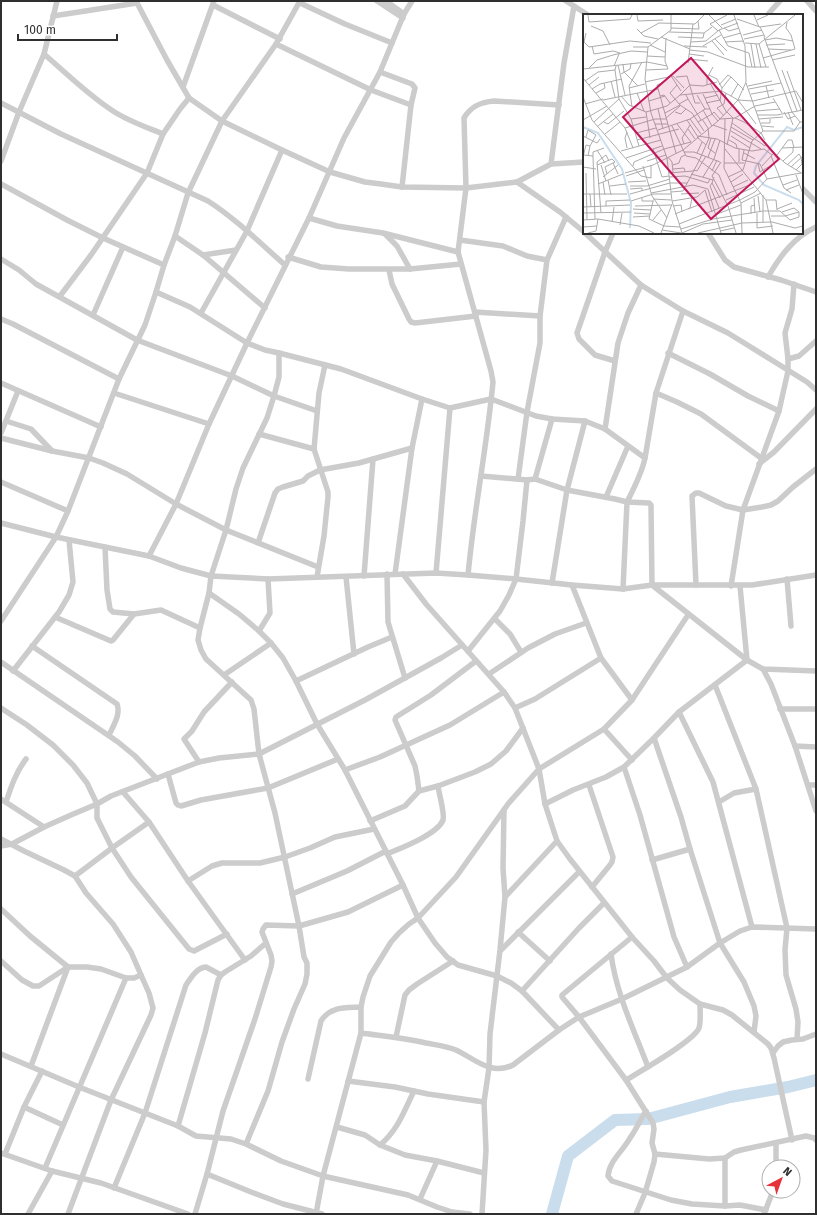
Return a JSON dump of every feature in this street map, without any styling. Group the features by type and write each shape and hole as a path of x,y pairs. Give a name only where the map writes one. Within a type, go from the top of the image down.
{"street":[{"path":"1,161 19,112 44,54 57,1"},
{"path":"377,1 403,16"},
{"path":"386,1 403,16"},
{"path":"149,556 176,504 209,424 288,258 309,218 344,138 380,72 403,16 412,1"},
{"path":"566,1 586,14"},
{"path":"769,13 780,1"},
{"path":"807,1 816,11"},
{"path":"53,16 136,2 189,98 222,121 282,150 330,172 365,182 402,187 466,188 518,182 551,164 583,162"},
{"path":"1,621 56,537 68,511 119,379 145,325 188,193 222,121 278,42 300,2 344,24 392,43"},
{"path":"183,87 214,3 278,42 371,90 411,105"},
{"path":"551,164 569,31 574,6"},
{"path":"44,54 95,99 114,112 163,134"},
{"path":"380,72 414,86 415,88 411,105 402,187"},
{"path":"60,296 103,238 147,173 163,134 180,108 189,98"},
{"path":"468,575 493,382 458,252 466,188 464,118 472,108 481,103 494,101 559,105"},
{"path":"1,103 68,137 208,202 220,209 247,231 285,266"},
{"path":"201,313 247,231 282,150"},
{"path":"518,182 566,217 583,232"},
{"path":"1,184 103,238 164,265"},
{"path":"803,189 816,202"},
{"path":"518,479 527,412 540,343 540,316 547,260 566,217"},
{"path":"309,218 337,226 383,233 458,252"},
{"path":"768,277 778,259 787,248 816,227"},
{"path":"383,233 396,246 410,269"},
{"path":"585,234 641,285 683,311 728,333 807,382 816,390"},
{"path":"613,234 577,333 579,339 595,355 600,358 615,361"},
{"path":"709,234 716,248 729,264 734,267 794,284 816,292"},
{"path":"175,236 203,255 265,308"},
{"path":"460,240 502,246 527,256 547,260"},
{"path":"93,315 123,247"},
{"path":"203,255 236,250"},
{"path":"288,258 321,267 348,269 389,270 461,264"},
{"path":"1,259 36,284 137,340 232,376 274,396 317,411"},
{"path":"389,270 392,284 411,322 415,323 475,314 540,316"},
{"path":"731,586 743,510 779,411 788,371 785,333 792,309 794,284"},
{"path":"605,429 618,343 628,313 641,285"},
{"path":"156,292 176,300 201,313 247,343 265,350 341,369 450,408 491,399 536,416 585,422 605,429 645,458"},
{"path":"623,589 627,502 644,465 656,393 683,311"},
{"path":"1,319 119,379"},
{"path":"788,359 799,356 816,341"},
{"path":"246,1144 268,1092 282,1042 305,984 307,963 304,957 299,926 275,813 259,754 254,709 251,700 206,659 198,640 209,593 211,576 226,530 236,488 243,468 267,418 274,396 279,377 279,353"},
{"path":"668,353 779,411"},
{"path":"316,577 324,536 328,497 328,492 314,449 319,393 325,365"},
{"path":"1,383 101,427"},
{"path":"1,433 18,391"},
{"path":"114,393 209,424"},
{"path":"656,393 701,414 761,458"},
{"path":"395,574 412,448 422,399"},
{"path":"436,573 450,408"},
{"path":"759,464 774,452 816,409"},
{"path":"535,479 552,419"},
{"path":"6,421 31,429 52,451"},
{"path":"552,583 567,490 585,422"},
{"path":"259,434 314,449"},
{"path":"1,438 52,451 89,458 127,474 176,504 226,530 318,567"},
{"path":"606,497 628,446"},
{"path":"258,543 275,493 278,489 303,481 308,476 320,470 359,463 412,448"},
{"path":"364,576 373,459"},
{"path":"696,585 692,496 699,493 726,506 743,510 762,507 771,505 778,501 793,486 816,469"},
{"path":"481,476 526,480 535,479 567,490 627,502 649,503 651,505 652,585 688,615 747,660 763,669 816,671"},
{"path":"468,651 495,619 505,604 516,579 524,521 526,480"},
{"path":"1,482 68,511"},
{"path":"1,523 69,540 149,556 181,568 211,576 268,579 436,573 623,589 652,585 740,586 816,575"},
{"path":"13,671 55,617 69,595 73,582 69,540"},
{"path":"105,547 107,590 110,609 113,612 134,614 162,610 200,628"},
{"path":"387,574 388,622 405,678"},
{"path":"403,574 426,604 489,674 515,708 539,769 544,804 557,841 579,872 667,978 680,990 700,1004 719,1009 732,1015 768,1044 773,1053 792,1140"},
{"path":"346,577 354,654"},
{"path":"258,631 270,613 268,579"},
{"path":"787,579 791,626"},
{"path":"572,585 601,658 632,700"},
{"path":"740,586 747,660"},
{"path":"209,593 233,609 271,642 283,658 296,680 317,724 345,770 370,822 403,884 418,918 435,943 447,957 458,964 497,976 511,983 522,992 559,1030"},
{"path":"55,617 111,641 134,614"},
{"path":"207,1174 283,1204 318,1214 323,1176 361,1033 361,1007 363,997 370,976 391,942 398,933 418,918 456,877 504,810 539,769 604,729 632,700 688,615"},
{"path":"495,619 510,634 521,652"},
{"path":"489,674 521,652 555,634 586,623"},
{"path":"296,680 392,637"},
{"path":"224,676 271,642"},
{"path":"1,846 12,844 44,827 97,804 111,796 199,762 219,758 259,754 365,700 442,658 462,645"},
{"path":"32,646 117,704 119,713 109,735"},
{"path":"515,708 535,699 601,658"},
{"path":"544,804 566,793 606,777 624,767 679,712 747,660"},
{"path":"418,791 417,776 414,766 406,744 394,720 396,717 431,696 476,661"},
{"path":"1,662 109,735 135,756 157,778"},
{"path":"763,669 795,746 816,811"},
{"path":"199,762 184,739 192,731 204,712 232,682"},
{"path":"715,685 756,789 787,928 785,950 786,975 796,1009 798,1022 797,1039"},
{"path":"345,770 380,757 450,724 504,692"},
{"path":"1,708 27,725 53,745 73,765 87,783 97,804 97,818 112,848 131,877 189,950 194,951 227,934"},
{"path":"780,709 816,709"},
{"path":"679,712 713,782 752,927"},
{"path":"370,822 405,806 418,791 438,786 475,772 491,764 506,751 523,728"},
{"path":"604,729 632,760"},
{"path":"654,738 681,817 720,943 744,982 754,1006 756,1016 754,1032"},
{"path":"795,746 816,747"},
{"path":"26,759 18,770 4,801 44,827"},
{"path":"168,774 176,803 181,806 201,800 268,788 338,759"},
{"path":"624,767 640,815 674,938 686,967"},
{"path":"588,784 613,857 610,865 592,887"},
{"path":"808,785 816,785"},
{"path":"292,894 431,833 443,820 444,813 438,786"},
{"path":"719,802 734,793 756,789"},
{"path":"123,792 149,822 188,881 245,960"},
{"path":"482,1214 486,1150 484,1102 489,1068 490,1034 505,897 503,868 504,810"},
{"path":"75,876 149,822"},
{"path":"188,881 212,866 222,863 260,863 285,857 335,837 374,829"},
{"path":"1,838 24,852 75,876 86,893 113,924 131,952 149,993 153,1008 111,1100 68,1214"},
{"path":"505,897 557,841"},
{"path":"652,860 690,849"},
{"path":"500,950 579,872"},
{"path":"194,1214 207,1174 222,1111 271,967 272,961 262,932 263,928 266,925 299,926 348,912 403,884"},
{"path":"522,992 604,902"},
{"path":"1,909 30,936 68,967"},
{"path":"361,1033 396,1037 450,1048 489,1068 502,1069 513,1065 559,1030 580,1017 667,978 740,931 752,927 816,929"},
{"path":"518,932 550,961"},
{"path":"632,937 562,995 562,997 580,1017 626,1080 653,1123 654,1129 652,1143 655,1154 654,1162 645,1193 636,1214"},
{"path":"178,1126 205,1033 218,980 221,975 252,956 266,943"},
{"path":"610,954 613,970 622,999 648,1067"},
{"path":"396,1037 405,995 417,984 453,961"},
{"path":"1,962 22,980 33,986 39,986 68,967 101,969 126,978 134,978 140,975"},
{"path":"31,1066 68,967"},
{"path":"114,1188 145,1112 186,986 196,972 203,967 206,967 221,975"},
{"path":"45,1168 126,978"},
{"path":"626,1080 648,1067 695,1034 699,1028 700,1004"},
{"path":"308,1079 323,1017 335,1009 361,1007"},
{"path":"773,1053 783,1042 803,1039 816,1034"},
{"path":"1,1054 111,1100 145,1112 178,1126 196,1136 231,1139 246,1144 281,1161 323,1176 408,1195 452,1212 470,1214"},
{"path":"42,1071 3,1153 45,1168 101,1183 188,1214"},
{"path":"348,1081 395,1087 484,1102"},
{"path":"380,1145 396,1128 414,1091"},
{"path":"24,1107 63,1125"},
{"path":"646,1111 631,1138 616,1156 608,1170 608,1176 612,1181 645,1193 685,1203 725,1206 740,1205 765,1212 770,1199"},
{"path":"337,1127 365,1134 380,1145 405,1155 437,1161 484,1173"},
{"path":"655,1154 709,1159 724,1158 741,1150 806,1136 816,1140"},
{"path":"776,1143 776,1159"},
{"path":"724,1158 725,1206"},
{"path":"420,1199 437,1161"},
{"path":"28,1214 52,1170"}],"waterway":[{"path":"552,1214 568,1156 615,1120 648,1119 730,1097 788,1087 816,1080"}]}
